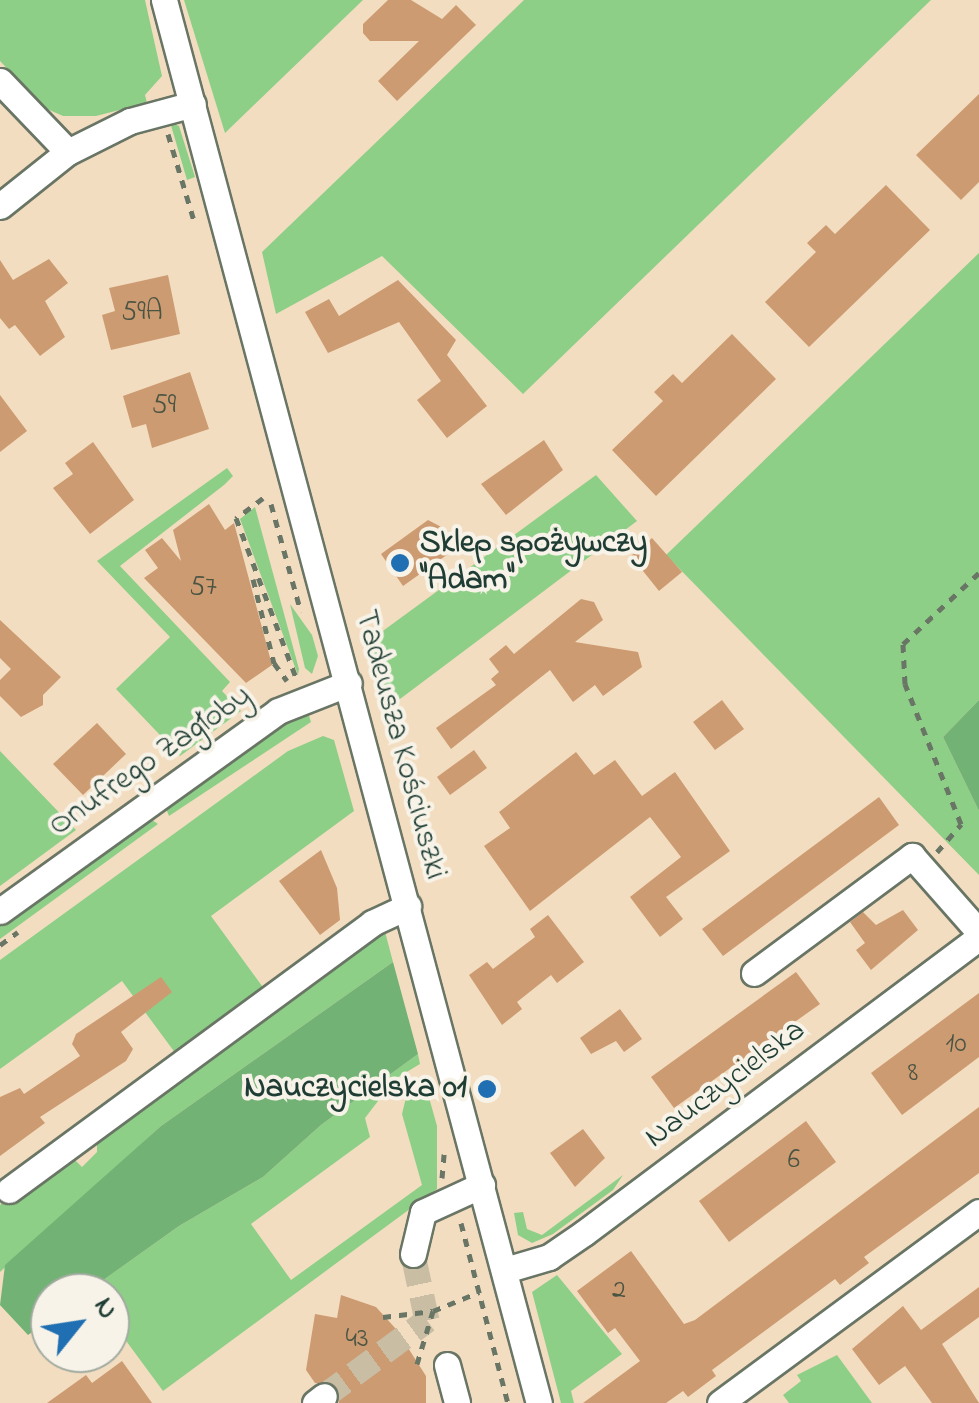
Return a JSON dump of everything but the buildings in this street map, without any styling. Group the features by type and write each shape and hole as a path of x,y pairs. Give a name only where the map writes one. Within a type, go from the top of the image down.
{"street":[{"name":"Tadeusza Kościuszki","path":"164,0 505,1270 532,1402"},
{"path":"0,81 68,152"},
{"path":"0,206 68,152 130,121 193,104"},
{"name":"Onufrego Zagłoby","path":"0,911 278,711 350,683"},
{"path":"754,973 912,856 979,934"},
{"path":"10,1190 372,922 408,906"},
{"name":"Nauczycielska","path":"505,1270 550,1257 584,1233 979,934"},
{"path":"413,1254 422,1212 482,1185"},
{"path":"720,1403 979,1212"},
{"path":"446,1365 456,1403"}],"path":[{"path":"252,571 294,684 274,663 236,518 262,498"},
{"path":"947,844 961,824 905,684 903,644 979,573"},
{"path":"456,1207 508,1403"},
{"path":"383,1317 433,1311 479,1292"},
{"path":"417,1364 433,1311"}],"green space":[{"path":"0,0 145,0 162,76 145,95 147,103 96,116 63,116 45,108 0,61"},
{"path":"184,0 363,0 225,133"},
{"path":"524,0 931,0 523,394 382,256 276,314 262,252"},
{"path":"170,122 179,126 195,177 187,180"},
{"path":"979,253 979,700 943,737 979,811 979,875 666,555"},
{"path":"227,468 233,476 224,485 120,566 230,682 222,691 241,711 180,756 116,689 170,637 97,561"},
{"path":"596,475 637,521 384,711 365,644"},
{"path":"255,507 299,669 298,675 240,519"},
{"path":"290,604 312,635 318,656 312,674 305,668"},
{"path":"979,700 979,811 943,737"},
{"path":"307,709 311,722 169,816 165,806"},
{"path":"323,736 334,740 354,811 211,916 265,990 176,1054 122,981 0,1069 0,960 288,751"},
{"path":"0,751 76,830 0,886"},
{"path":"149,818 158,824 0,939 0,926"},
{"path":"383,924 393,962 161,1126 0,1272 0,1205 68,1153 82,1167 97,1152 97,1133"},
{"path":"393,962 418,1054 321,1125 263,1177 179,1226 113,1273 30,1273 28,1335 0,1305 5,1265 161,1126"},
{"path":"418,1054 420,1064 395,1079 365,1118 370,1137 251,1224 291,1280 422,1185 402,1114 410,1081 423,1076 437,1126 437,1189 163,1391 130,1346 130,1273 113,1273 179,1226 263,1177 321,1125"},
{"path":"623,1175 613,1190 553,1234 532,1243 518,1235 514,1213 523,1212 527,1229 542,1235"},
{"path":"557,1275 622,1354 571,1391 574,1403 561,1403 532,1292"},
{"path":"837,1355 872,1403 789,1403 783,1395 801,1381 797,1375"}],"tunnel":[{"path":"324,1396 427,1320 413,1254"}],"place":[{"name":"Sklep spożywczy \"Adam\"","path":"400,563"},
{"name":"Nauczycielska 01","path":"487,1089"}]}
